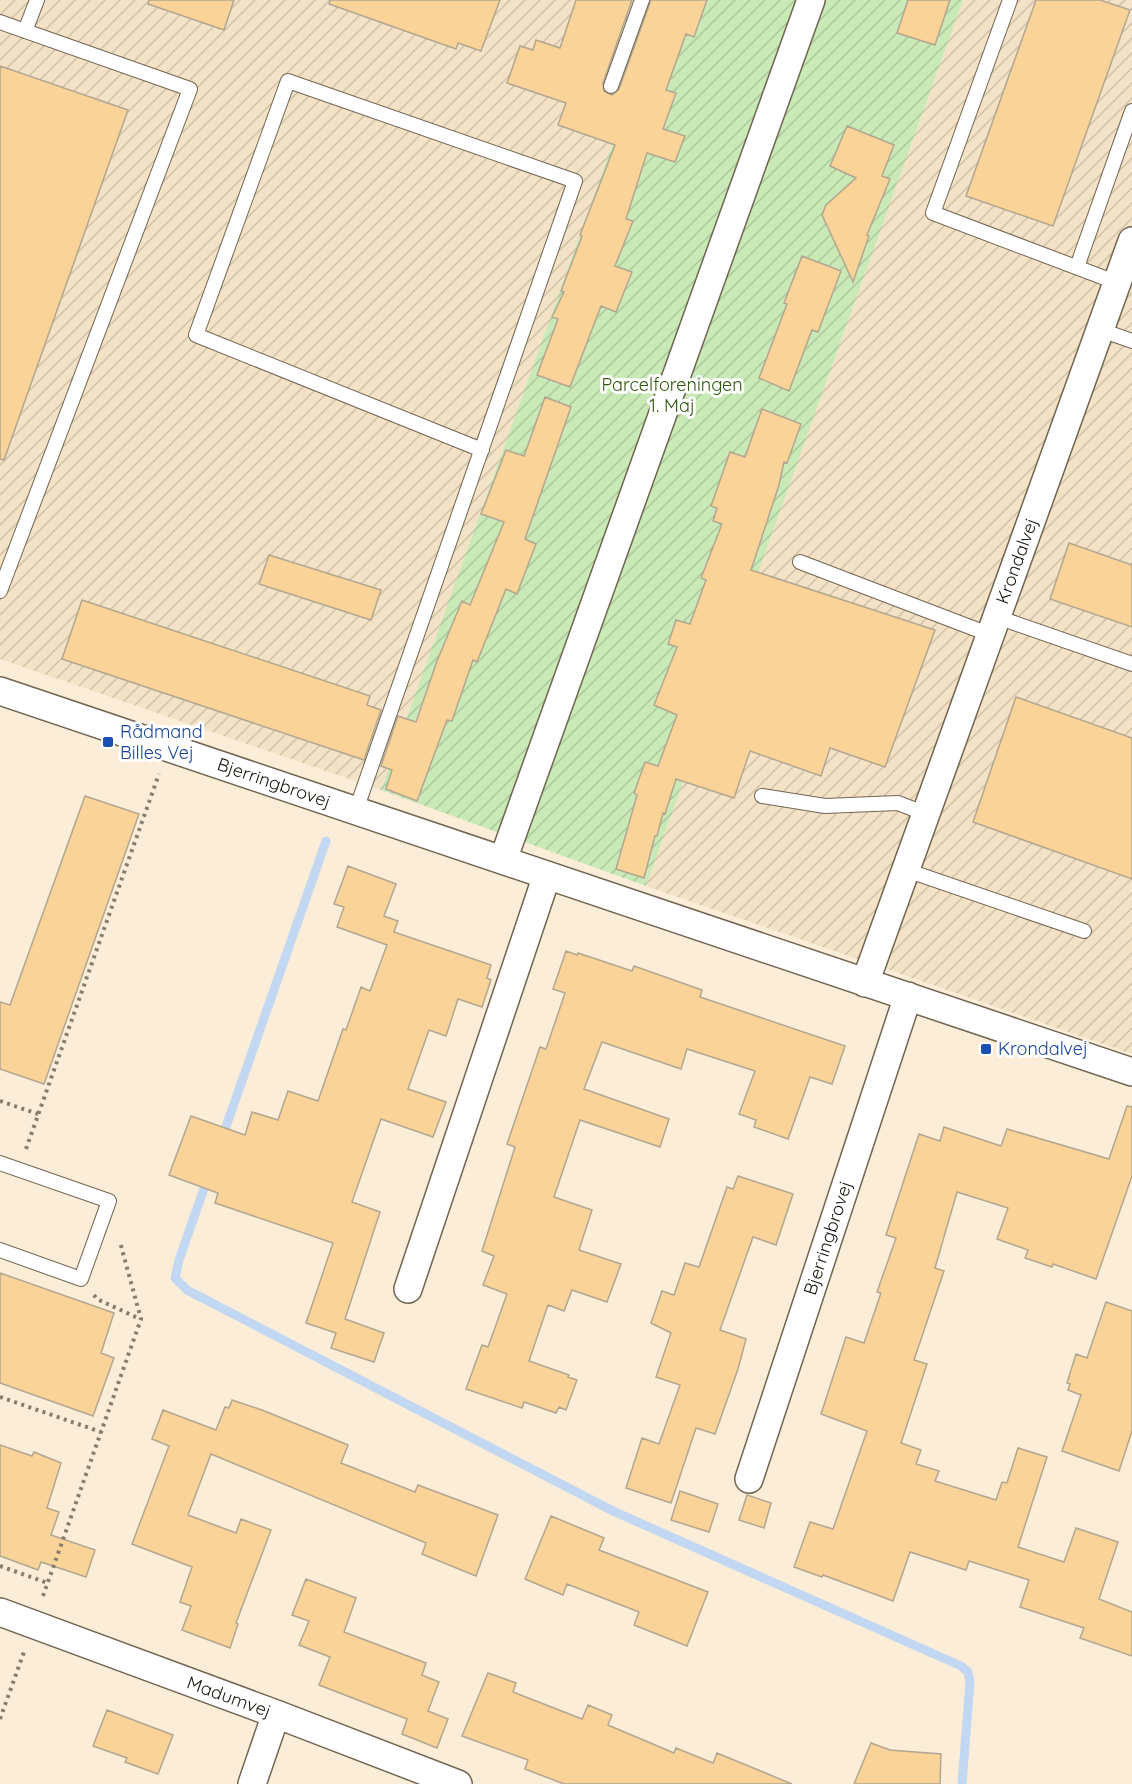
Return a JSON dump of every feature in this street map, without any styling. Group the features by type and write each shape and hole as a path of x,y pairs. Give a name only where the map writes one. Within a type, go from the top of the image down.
{"street":[{"path":"502,860 811,0"},
{"name":"Krondalvej","path":"865,983 1132,241"},
{"name":"Bjerringbrovej","path":"0,691 1132,1072"},
{"path":"408,1289 547,875"},
{"name":"Bjerringbrovej","path":"749,1479 908,996"},
{"name":"Madumvej","path":"0,1612 458,1784"},
{"path":"252,1784 276,1714"}],"lane":[{"path":"25,31 36,0"},
{"path":"611,86 642,0"},
{"path":"1010,0 933,213 1118,282"},
{"path":"0,22 190,89 0,591"},
{"path":"356,810 482,450 575,181 288,81 196,335 482,450"},
{"path":"1077,267 1132,111"},
{"path":"1101,330 1132,341"},
{"path":"800,562 994,626 1132,664"},
{"path":"762,796 825,806 898,803 926,814"},
{"path":"906,870 1084,931"},
{"path":"0,1163 109,1201 81,1278 0,1250"}],"path":[{"path":"19,1169 168,747"},
{"path":"0,1101 38,1114"},
{"path":"0,1719 141,1319 109,1201"},
{"path":"81,1278 97,1299 141,1319"},
{"path":"0,1396 101,1432"},
{"path":"0,1566 48,1583"}],"shaded area":[{"path":"0,0 664,0 381,790 0,659"},
{"path":"963,0 1132,0 1132,1054 646,886"}],"green space":[{"name":"Parcelforeningen 1. Maj","path":"664,0 963,0 646,886 381,790"}],"building":[{"path":"149,0 234,0 224,30 148,4"},
{"path":"330,0 500,0 481,51 458,43 456,49 329,4"},
{"path":"576,0 632,0 603,83 604,91 612,95 619,89 651,0 707,0 694,37 686,34 666,90 676,93 663,129 685,136 675,162 647,153 626,219 633,221 615,266 632,272 616,312 601,306 570,387 537,375 558,319 552,317 564,292 561,291 582,236 580,235 615,145 558,125 566,103 507,83 520,46 533,50 536,40 560,48"},
{"path":"908,0 950,0 935,45 897,33"},
{"path":"1036,0 1100,0 1130,10 1053,226 966,196"},
{"path":"0,66 128,110 4,460 0,459"},
{"path":"847,126 894,145 882,176 890,179 867,235 869,236 853,282 822,215 826,205 856,178 830,166"},
{"path":"802,256 841,271 818,332 812,330 789,391 759,378 787,304 784,303"},
{"path":"545,397 571,407 525,539 536,544 517,594 506,589 477,662 473,660 452,721 447,720 417,801 386,789 392,770 381,766 398,716 416,722 437,661 462,601 470,605 504,522 481,514 506,450 524,456"},
{"path":"762,409 801,424 787,463 784,462 779,485 751,570 935,630 885,767 830,748 821,776 750,751 734,798 676,779 657,836 655,836 644,878 616,869 637,795 634,793 645,762 658,766 677,715 654,705 677,647 668,644 676,620 690,624 706,580 701,578 722,524 713,521 717,508 711,506 730,452 745,457"},
{"path":"1069,543 1132,565 1132,627 1050,599"},
{"path":"269,555 381,590 371,620 259,584"},
{"path":"82,600 370,696 367,705 381,710 364,760 62,659"},
{"path":"1016,697 1132,738 1132,879 973,822"},
{"path":"85,796 139,814 44,1084 0,1069 0,1002 10,1005"},
{"path":"348,866 396,884 384,916 398,921 394,932 491,965 487,978 491,980 482,1007 458,999 446,1036 429,1030 408,1089 446,1102 433,1137 381,1119 352,1202 380,1212 345,1319 384,1333 374,1362 331,1348 336,1333 306,1323 333,1243 215,1203 218,1193 169,1175 191,1116 245,1135 252,1112 278,1120 288,1091 318,1101 343,1029 346,1030 361,987 370,991 387,945 337,927 344,907 334,904"},
{"path":"566,951 632,971 634,966 702,990 700,997 845,1046 832,1084 810,1077 788,1139 754,1127 756,1120 739,1114 755,1071 687,1049 681,1069 602,1042 584,1089 669,1119 660,1147 580,1120 554,1197 592,1210 579,1250 621,1264 607,1302 572,1290 564,1311 548,1305 529,1361 577,1380 566,1410 559,1407 556,1413 524,1402 522,1408 466,1389 482,1345 488,1347 507,1294 483,1285 494,1256 482,1251 515,1147 507,1144 540,1047 546,1049 565,993 553,989"},
{"path":"1127,1106 1132,1107 1132,1176 1096,1279 1053,1264 1052,1267 1025,1258 1028,1250 997,1239 1008,1208 957,1192 935,1268 944,1271 914,1360 927,1364 901,1443 921,1450 916,1464 939,1471 935,1481 996,1500 1002,1482 1007,1483 1018,1448 1047,1457 1018,1547 1064,1562 1076,1528 1118,1542 1099,1599 1132,1612 1132,1656 1080,1638 1084,1628 1020,1607 1029,1580 969,1561 966,1570 910,1552 893,1601 823,1575 822,1577 794,1567 810,1522 833,1529 867,1431 821,1414 846,1337 864,1343 881,1293 877,1292 896,1238 886,1235 919,1134 940,1141 944,1127 1001,1146 1007,1129 1109,1159"},
{"path":"738,1176 793,1194 776,1245 753,1237 720,1330 746,1339 738,1369 715,1434 696,1428 671,1503 626,1488 642,1438 659,1444 680,1385 656,1377 671,1333 651,1323 662,1291 674,1295 685,1263 699,1267 727,1187 733,1189"},
{"path":"0,1273 114,1313 101,1353 114,1358 93,1416 0,1383"},
{"path":"1106,1302 1132,1311 1132,1431 1119,1471 1062,1451 1081,1395 1068,1390 1070,1384 1067,1383 1076,1354 1087,1358"},
{"path":"232,1400 348,1445 341,1463 415,1492 418,1485 498,1515 476,1576 422,1554 426,1543 211,1454 188,1515 236,1533 241,1519 271,1530 236,1623 238,1624 230,1648 182,1630 191,1606 180,1602 192,1567 132,1544 169,1446 152,1439 163,1410 216,1430 225,1407 229,1408"},
{"path":"0,1445 32,1456 34,1452 61,1463 47,1508 59,1512 51,1535 95,1550 86,1577 41,1562 38,1570 0,1556"},
{"path":"680,1491 718,1504 709,1532 671,1520"},
{"path":"747,1495 771,1503 764,1528 739,1520"},
{"path":"551,1516 604,1538 599,1550 708,1592 687,1646 634,1625 639,1612 567,1584 563,1595 525,1579"},
{"path":"306,1579 356,1598 344,1632 426,1663 422,1675 439,1682 428,1711 448,1719 437,1748 402,1734 407,1719 319,1685 330,1657 299,1645 309,1621 292,1615"},
{"path":"488,1673 516,1683 513,1692 582,1719 588,1705 612,1715 608,1725 674,1753 676,1748 713,1763 717,1753 792,1784 564,1784 525,1769 528,1760 462,1736"},
{"path":"107,1710 173,1735 158,1774 125,1762 127,1758 93,1746"},
{"path":"871,1743 890,1750 941,1754 940,1784 854,1784"}],"waterway":[{"path":"222,1138 326,841"},
{"path":"208,1177 175,1278 187,1290 613,1511 961,1666 968,1672 970,1682 962,1784"}],"place":[{"name":"Rådmand Billes Vej","path":"108,742"},
{"name":"Krondalvej","path":"986,1049"}]}
